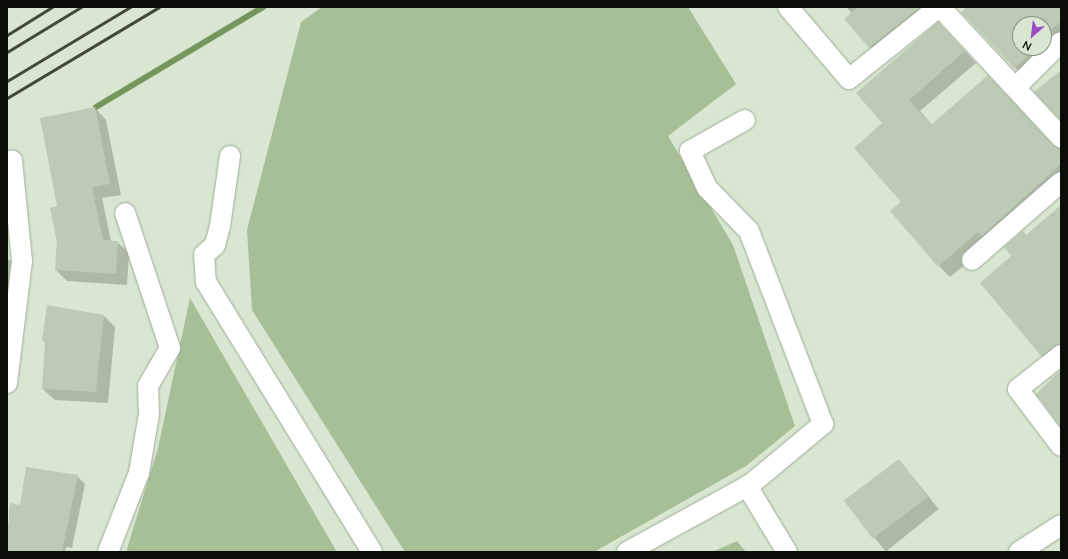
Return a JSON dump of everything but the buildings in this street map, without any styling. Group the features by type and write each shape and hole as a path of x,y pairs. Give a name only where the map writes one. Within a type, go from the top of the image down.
{"street":[{"path":"788,7 849,79 940,7 1017,86 1061,137"},
{"path":"1017,86 1061,42"},
{"path":"627,552 747,486 823,424 749,231 707,188 690,151 745,120"},
{"path":"230,156 220,226 215,245 204,255 206,282 372,552"},
{"path":"7,383 13,312 22,261 12,160"},
{"path":"972,260 1061,182"},
{"path":"108,552 139,473 149,414 148,386 170,348 126,213"},
{"path":"1061,355 1018,389 1061,446"},
{"path":"747,486 787,552"},
{"path":"1019,552 1061,525"}],"green space":[{"path":"322,7 688,7 736,84 668,136 733,245 795,426 746,466 594,552 405,552 252,310 247,230 301,22"},
{"path":"190,298 337,552 126,552 158,448"},
{"path":"737,541 746,552 712,552"}],"waterway":[{"path":"96,107 263,7"}],"railway":[{"path":"7,35 52,7"},
{"path":"7,52 81,7"},
{"path":"7,81 130,7"},
{"path":"7,98 159,7"}]}
